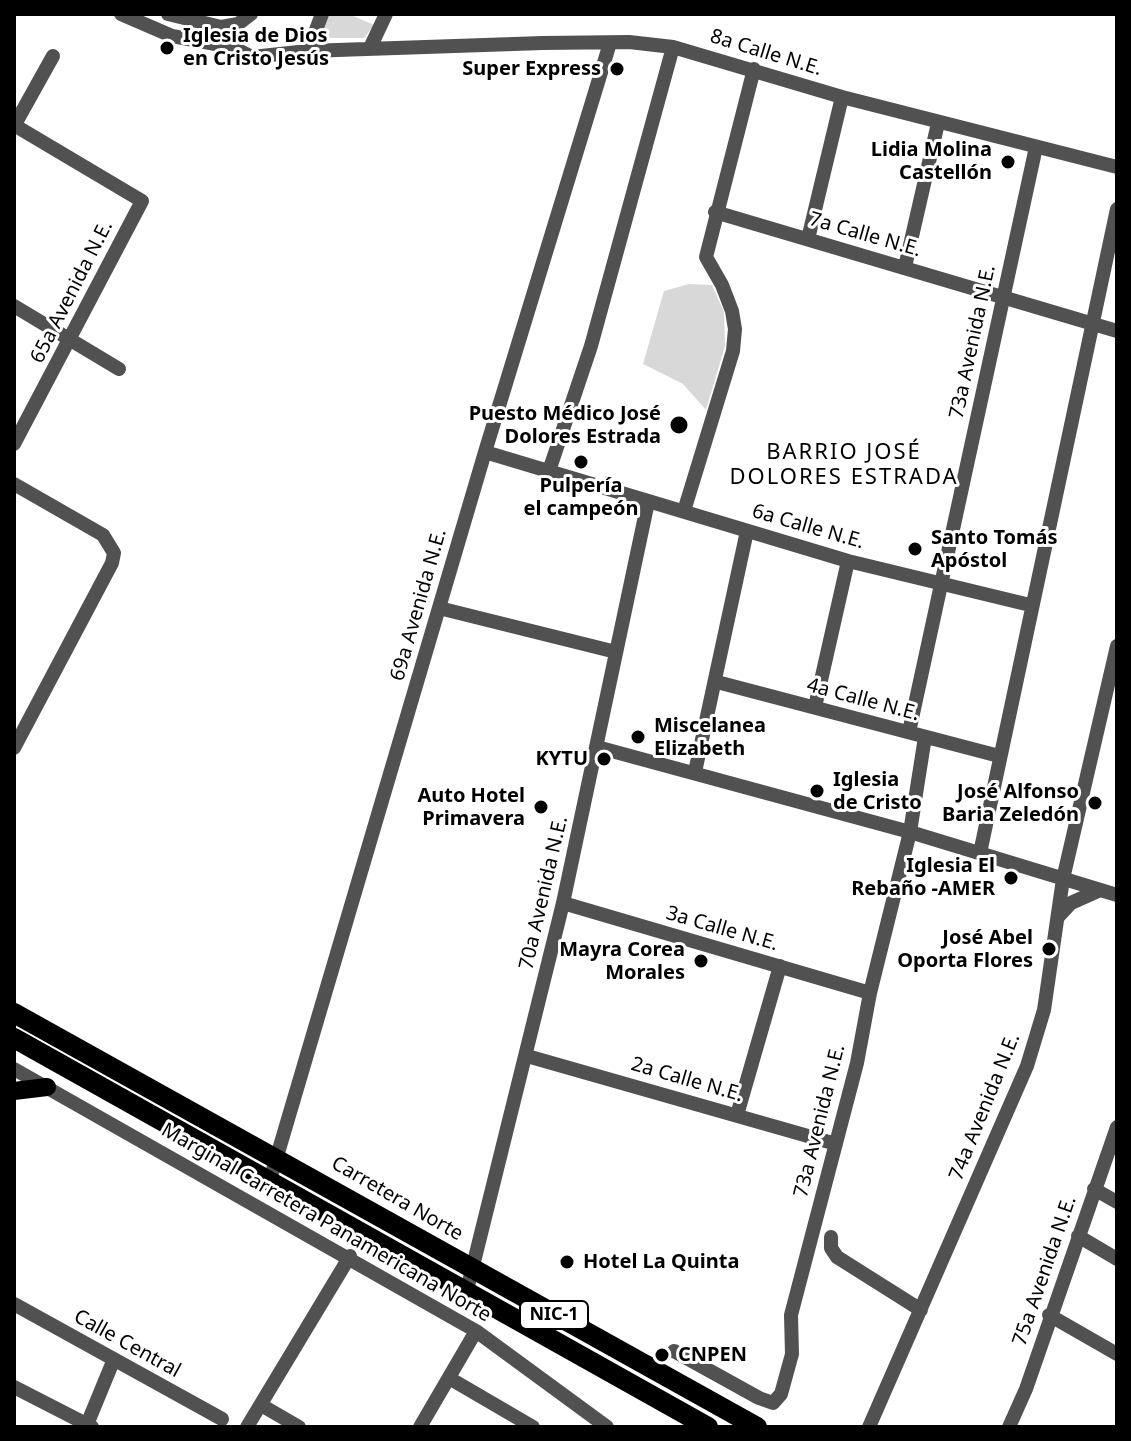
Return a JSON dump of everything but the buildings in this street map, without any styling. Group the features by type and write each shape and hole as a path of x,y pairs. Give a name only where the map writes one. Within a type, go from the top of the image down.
{"highway":[{"name":"Carretera Norte","path":"14,1013 277,1158 708,1427"},
{"path":"14,1031 114,1085 173,1103"},
{"name":"Carretera Norte","path":"14,1038 270,1180 757,1427"}],"main road":[{"path":"14,1091 47,1087"}],"street":[{"path":"121,14 159,30 166,14 221,27 238,24 251,14"},
{"path":"308,51 322,14"},
{"path":"370,48 386,14"},
{"name":"8a Calle N.E.","path":"159,30 232,47 252,57 370,48 610,43 673,47 938,123 1117,167"},
{"name":"69a Avenida N.E.","path":"270,1180 485,452 610,43"},
{"path":"549,471 591,346 673,47"},
{"path":"14,125 53,56"},
{"path":"684,511 733,351 735,329 722,285 706,257 715,212 754,69"},
{"path":"808,239 842,97"},
{"path":"905,267 938,123"},
{"name":"65a Avenida N.E.","path":"14,125 142,201 14,444"},
{"name":"73a Avenida N.E.","path":"909,732 1036,147"},
{"path":"980,853 1030,605 1117,209"},
{"name":"7a Calle N.E.","path":"715,212 1004,296"},
{"path":"1004,296 1117,331"},
{"path":"14,306 119,369"},
{"name":"6a Calle N.E.","path":"485,452 848,561 1030,605"},
{"path":"14,484 103,535 112,548 112,563 14,748"},
{"name":"70a Avenida N.E.","path":"470,1280 563,903 648,502"},
{"path":"695,772 717,682 747,531"},
{"path":"815,707 848,561"},
{"path":"439,608 616,652"},
{"name":"74a Avenida N.E.","path":"869,1427 1027,1066 1044,1010 1063,879 1117,646"},
{"name":"4a Calle N.E.","path":"717,682 999,756"},
{"name":"73a Avenida N.E.","path":"674,1351 759,1398 773,1403 781,1394 792,1354 791,1315 836,1144 910,832 925,737"},
{"path":"597,747 910,832 1117,895"},
{"path":"1056,924 1071,903 1100,890"},
{"name":"3a Calle N.E.","path":"563,903 870,993"},
{"path":"737,1115 780,966"},
{"name":"2a Calle N.E.","path":"527,1056 836,1144"},
{"name":"Marginal Carretera Panamericana Norte","path":"14,1069 350,1256 476,1331 607,1427"},
{"name":"75a Avenida N.E.","path":"1009,1427 1026,1389 1049,1315 1117,1127"},
{"path":"1094,1189 1117,1202"},
{"path":"1078,1236 1117,1259"},
{"path":"831,1237 831,1248 837,1257 921,1310"},
{"path":"247,1427 350,1256"},
{"name":"Calle Central","path":"14,1304 222,1419"},
{"path":"1049,1315 1117,1354"},
{"path":"420,1427 476,1331"},
{"path":"14,1387 88,1426 114,1359"},
{"path":"449,1378 533,1427"},
{"path":"261,1405 299,1427"}],"shaded area":[{"path":"327,14 349,14 374,25 364,38 320,38"},
{"path":"689,284 712,285 724,312 725,346 706,410 683,384 643,364 664,291"}],"place":[{"name":"Iglesia de Dios en Cristo Jesús","path":"167,48"},
{"name":"Super Express","path":"617,69"},
{"name":"Lidia Molina Castellón","path":"1008,162"},
{"name":"Puesto Médico José Dolores Estrada","path":"679,425"},
{"name":"Pulpería el campeón","path":"581,462"},
{"name":"Santo Tomás Apóstol","path":"915,549"},
{"name":"Miscelanea Elizabeth","path":"638,737"},
{"name":"KYTU","path":"604,759"},
{"name":"Iglesia de Cristo","path":"817,791"},
{"name":"José Alfonso Baria Zeledón","path":"1095,803"},
{"name":"Auto Hotel Primavera","path":"541,807"},
{"name":"Iglesia El Rebaño -AMER","path":"1011,878"},
{"name":"José Abel Oporta Flores","path":"1049,949"},
{"name":"Mayra Corea Morales","path":"701,961"},
{"name":"Hotel La Quinta","path":"567,1262"},
{"name":"CNPEN","path":"662,1355"}],"district":[{"name":"BARRIO JOSÉ DOLORES ESTRADA","path":"844,466"}]}
